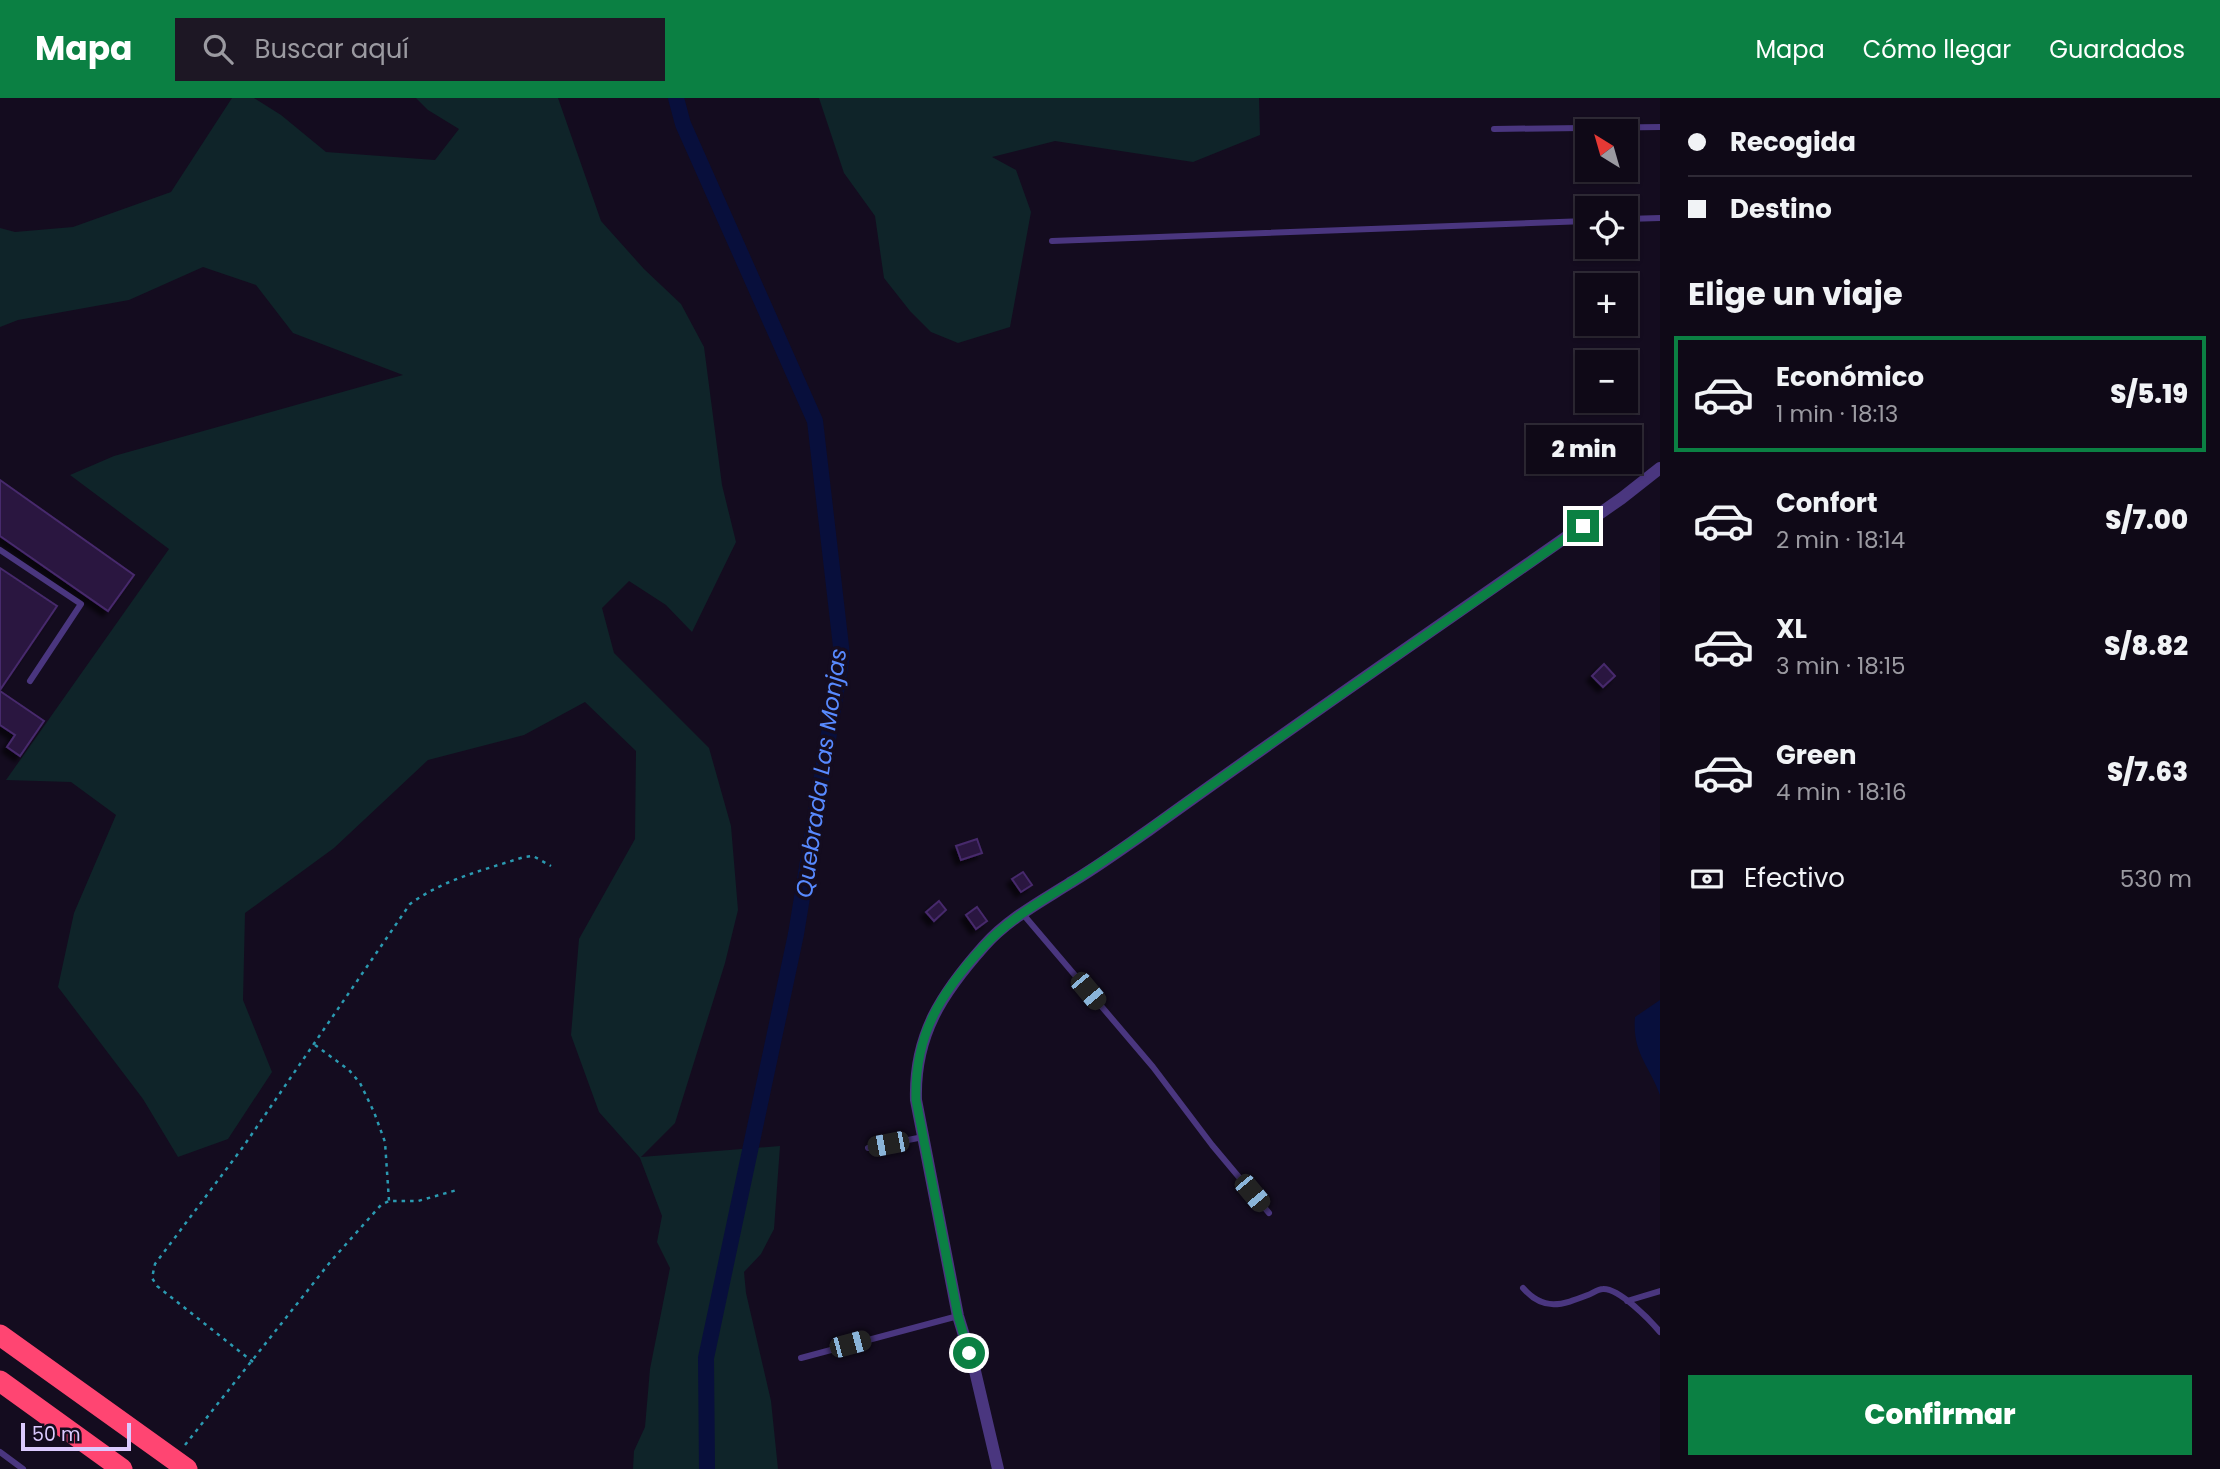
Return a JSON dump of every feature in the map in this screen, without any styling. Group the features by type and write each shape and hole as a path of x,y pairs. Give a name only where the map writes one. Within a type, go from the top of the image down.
{"highway":[{"path":"0,1335 180,1464"},
{"path":"0,1381 121,1469"}],"street":[{"path":"998,1469 978,1384 958,1316 916,1100 917,1061 928,1023 951,986 986,943 1022,913 1129,844 1526,566 1660,468"}],"lane":[{"path":"1494,129 1660,127"},
{"path":"1638,219 1660,218"},
{"path":"1052,241 1575,221"},
{"path":"0,550 81,604 30,681"},
{"path":"1022,913 1153,1067 1212,1145 1269,1213"},
{"path":"868,1148 923,1137"},
{"path":"1523,1288 1532,1298 1552,1305 1561,1305 1601,1289 1609,1290 1627,1301 1660,1332"},
{"path":"1627,1301 1660,1291"},
{"path":"802,1358 958,1316"},
{"path":"0,1452 23,1469"}],"path":[{"path":"253,1362 157,1286 152,1278 155,1264 243,1147 410,904 429,890 452,880 524,858 533,856 551,866"},
{"path":"314,1045 349,1070 374,1112 385,1142 389,1201"},
{"path":"180,1464 253,1362 331,1261 382,1205 389,1201 418,1201 457,1190"}],"green space":[{"path":"232,98 254,98 281,115 326,152 435,160 459,129 428,110 416,98 558,98 601,221 644,269 681,304 704,347 722,485 736,542 692,632 666,605 629,581 602,608 614,653 709,748 731,826 738,910 725,963 675,1123 641,1157 780,1146 774,1229 761,1254 744,1272 746,1293 771,1401 778,1469 633,1469 634,1451 645,1427 650,1369 670,1268 657,1242 662,1216 640,1158 599,1112 571,1035 579,939 635,839 636,751 585,702 524,735 428,760 334,848 245,913 243,1000 272,1072 228,1139 178,1157 143,1099 58,987 74,913 116,815 71,782 6,780 169,549 70,475 114,456 403,375 293,333 256,285 203,267 129,300 18,320 0,327 0,228 15,232 73,227 171,192"},
{"path":"819,98 1259,98 1260,135 1193,162 1055,141 992,157 1016,170 1031,212 1010,327 958,343 931,332 884,278 875,216 844,173"}],"shaded area":[{"path":"1660,1000 1660,1095 1639,1050 1635,1017"}],"building":[{"path":"0,480 134,575 108,611 0,536"},
{"path":"0,568 57,606 0,690"},
{"path":"1604,664 1615,676 1603,687 1592,676"},
{"path":"0,691 44,721 20,756 7,747 15,735 0,725"},
{"path":"977,839 982,853 961,860 956,846"},
{"path":"1023,872 1032,885 1021,892 1012,879"},
{"path":"939,901 946,910 934,921 926,912"},
{"path":"977,907 987,921 976,929 966,915"}],"waterway":[{"name":"Quebrada Las Monjas","path":"676,98 683,124 815,421 842,655 796,934 706,1358 707,1469"}],"route":[{"path":"969,1353 958,1316 919,1121 915,1081 917,1061 928,1023 951,986 986,943 1022,913 1129,844 1265,746 1583,526"}]}
